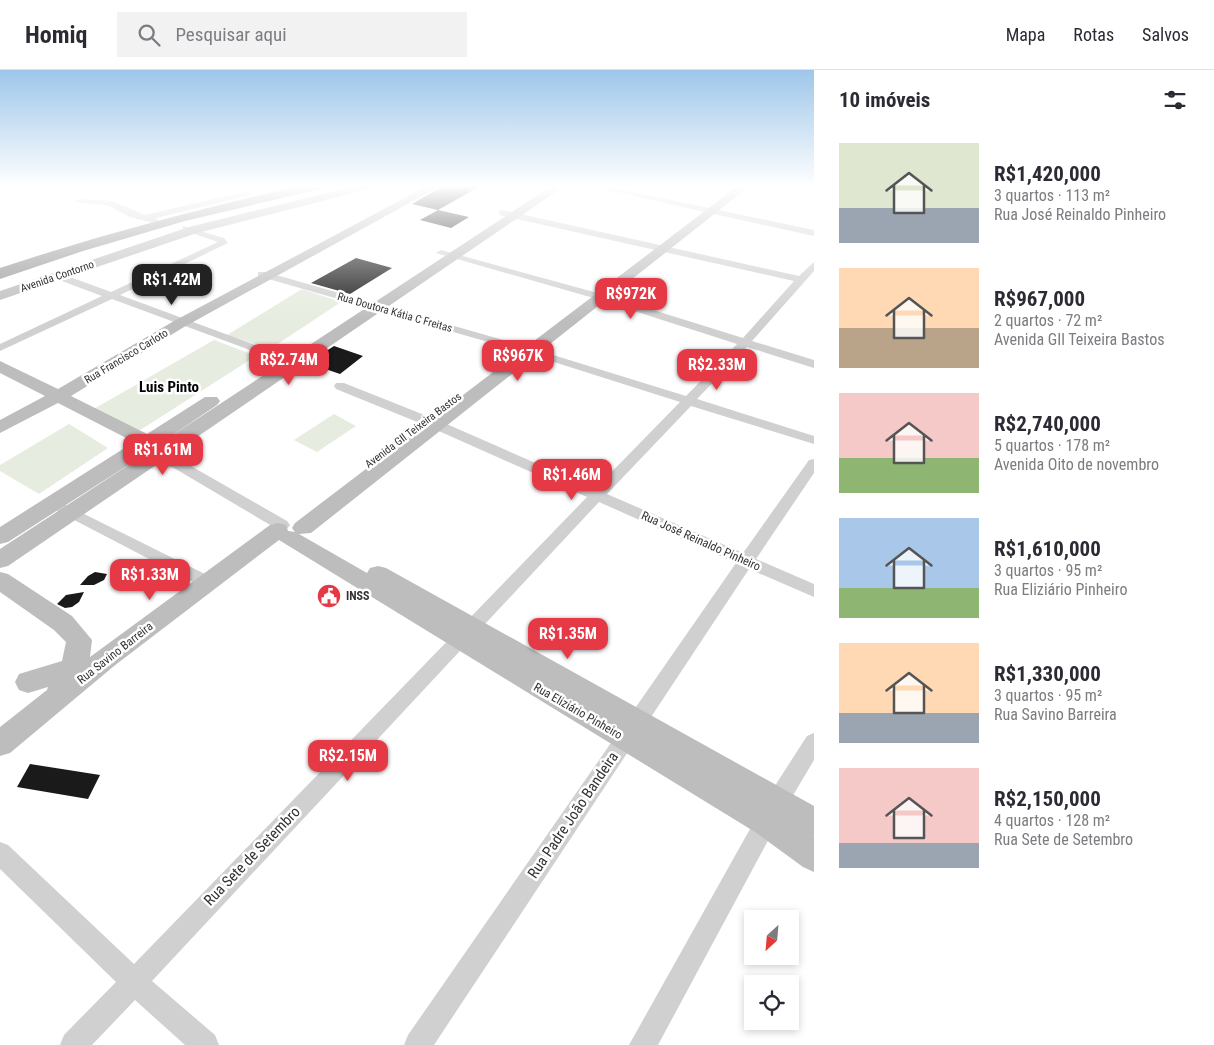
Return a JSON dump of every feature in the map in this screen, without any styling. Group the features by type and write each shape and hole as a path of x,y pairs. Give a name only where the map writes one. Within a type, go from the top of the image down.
{"highway":[{"path":"0,274 77,248 138,230"}],"street":[{"name":"Avenida Contorno","path":"0,291 185,230"},
{"name":"Avenida Contorno","path":"0,296 186,230"},
{"path":"0,348 221,245 221,240 194,230"},
{"name":"Rua Francisco Carloto","path":"0,427 178,322 348,230"},
{"path":"0,537 53,504 151,450 306,355 378,306 420,273 484,230"},
{"path":"555,230 658,248 799,279"},
{"name":"Avenida GIl Teixeira Bastos","path":"290,530 432,423 680,230"},
{"path":"447,255 595,296 814,364"},
{"name":"Rua Sete de Setembro","path":"74,1045 464,634 745,342 799,279 814,265"},
{"path":"0,560 71,513 151,450 283,354 362,302 420,273"},
{"name":"Rua Doutora Kátia C Freitas","path":"266,275 526,350 814,440"},
{"path":"58,276 178,322 283,354 306,355"},
{"name":"Rua Eliziário Pinheiro","path":"0,366 49,397"},
{"name":"Rua Eliziário Pinheiro","path":"0,376 49,397 179,465 464,634 771,812 814,856"},
{"name":"Rua José Reinaldo Pinheiro","path":"340,386 432,423 814,591"},
{"name":"Rua Francisco Carloto","path":"0,420 49,397"},
{"name":"Rua Padre João Bandeira","path":"418,1045 630,730 814,463"},
{"path":"53,504 207,582"},
{"name":"Rua Savino Barreira","path":"0,744 106,659 207,582 290,530"},
{"name":"Rua Savino Barreira","path":"48,706 93,682 290,530"},
{"name":"Rua Savino Barreira","path":"0,580 63,623 79,640 77,658 72,669 48,706"},
{"path":"28,682 106,659"},
{"path":"643,1045 771,812 814,742"},
{"name":"Rua Eliziário Pinheiro","path":"771,812 814,822"},
{"path":"2,860 205,1045"}],"shaded area":[{"path":"302,289 341,302 270,349 227,335"},
{"path":"214,340 256,356 134,434 92,410"},
{"path":"334,414 356,426 317,452 294,440"},
{"path":"69,424 108,448 39,494 0,471 0,465"}],"building":[{"path":"356,258 392,268 350,294 311,283"},
{"path":"334,346 363,356 340,374 308,363"},
{"path":"95,572 107,574 104,580 94,585 80,585 88,576"},
{"path":"84,592 79,602 72,607 65,608 57,604 66,595"},
{"path":"30,764 100,775 88,799 17,787"}],"place":[{"name":"INSS","path":"329,596"}],"district":[{"name":"Luis Pinto","path":"169,387"}]}
